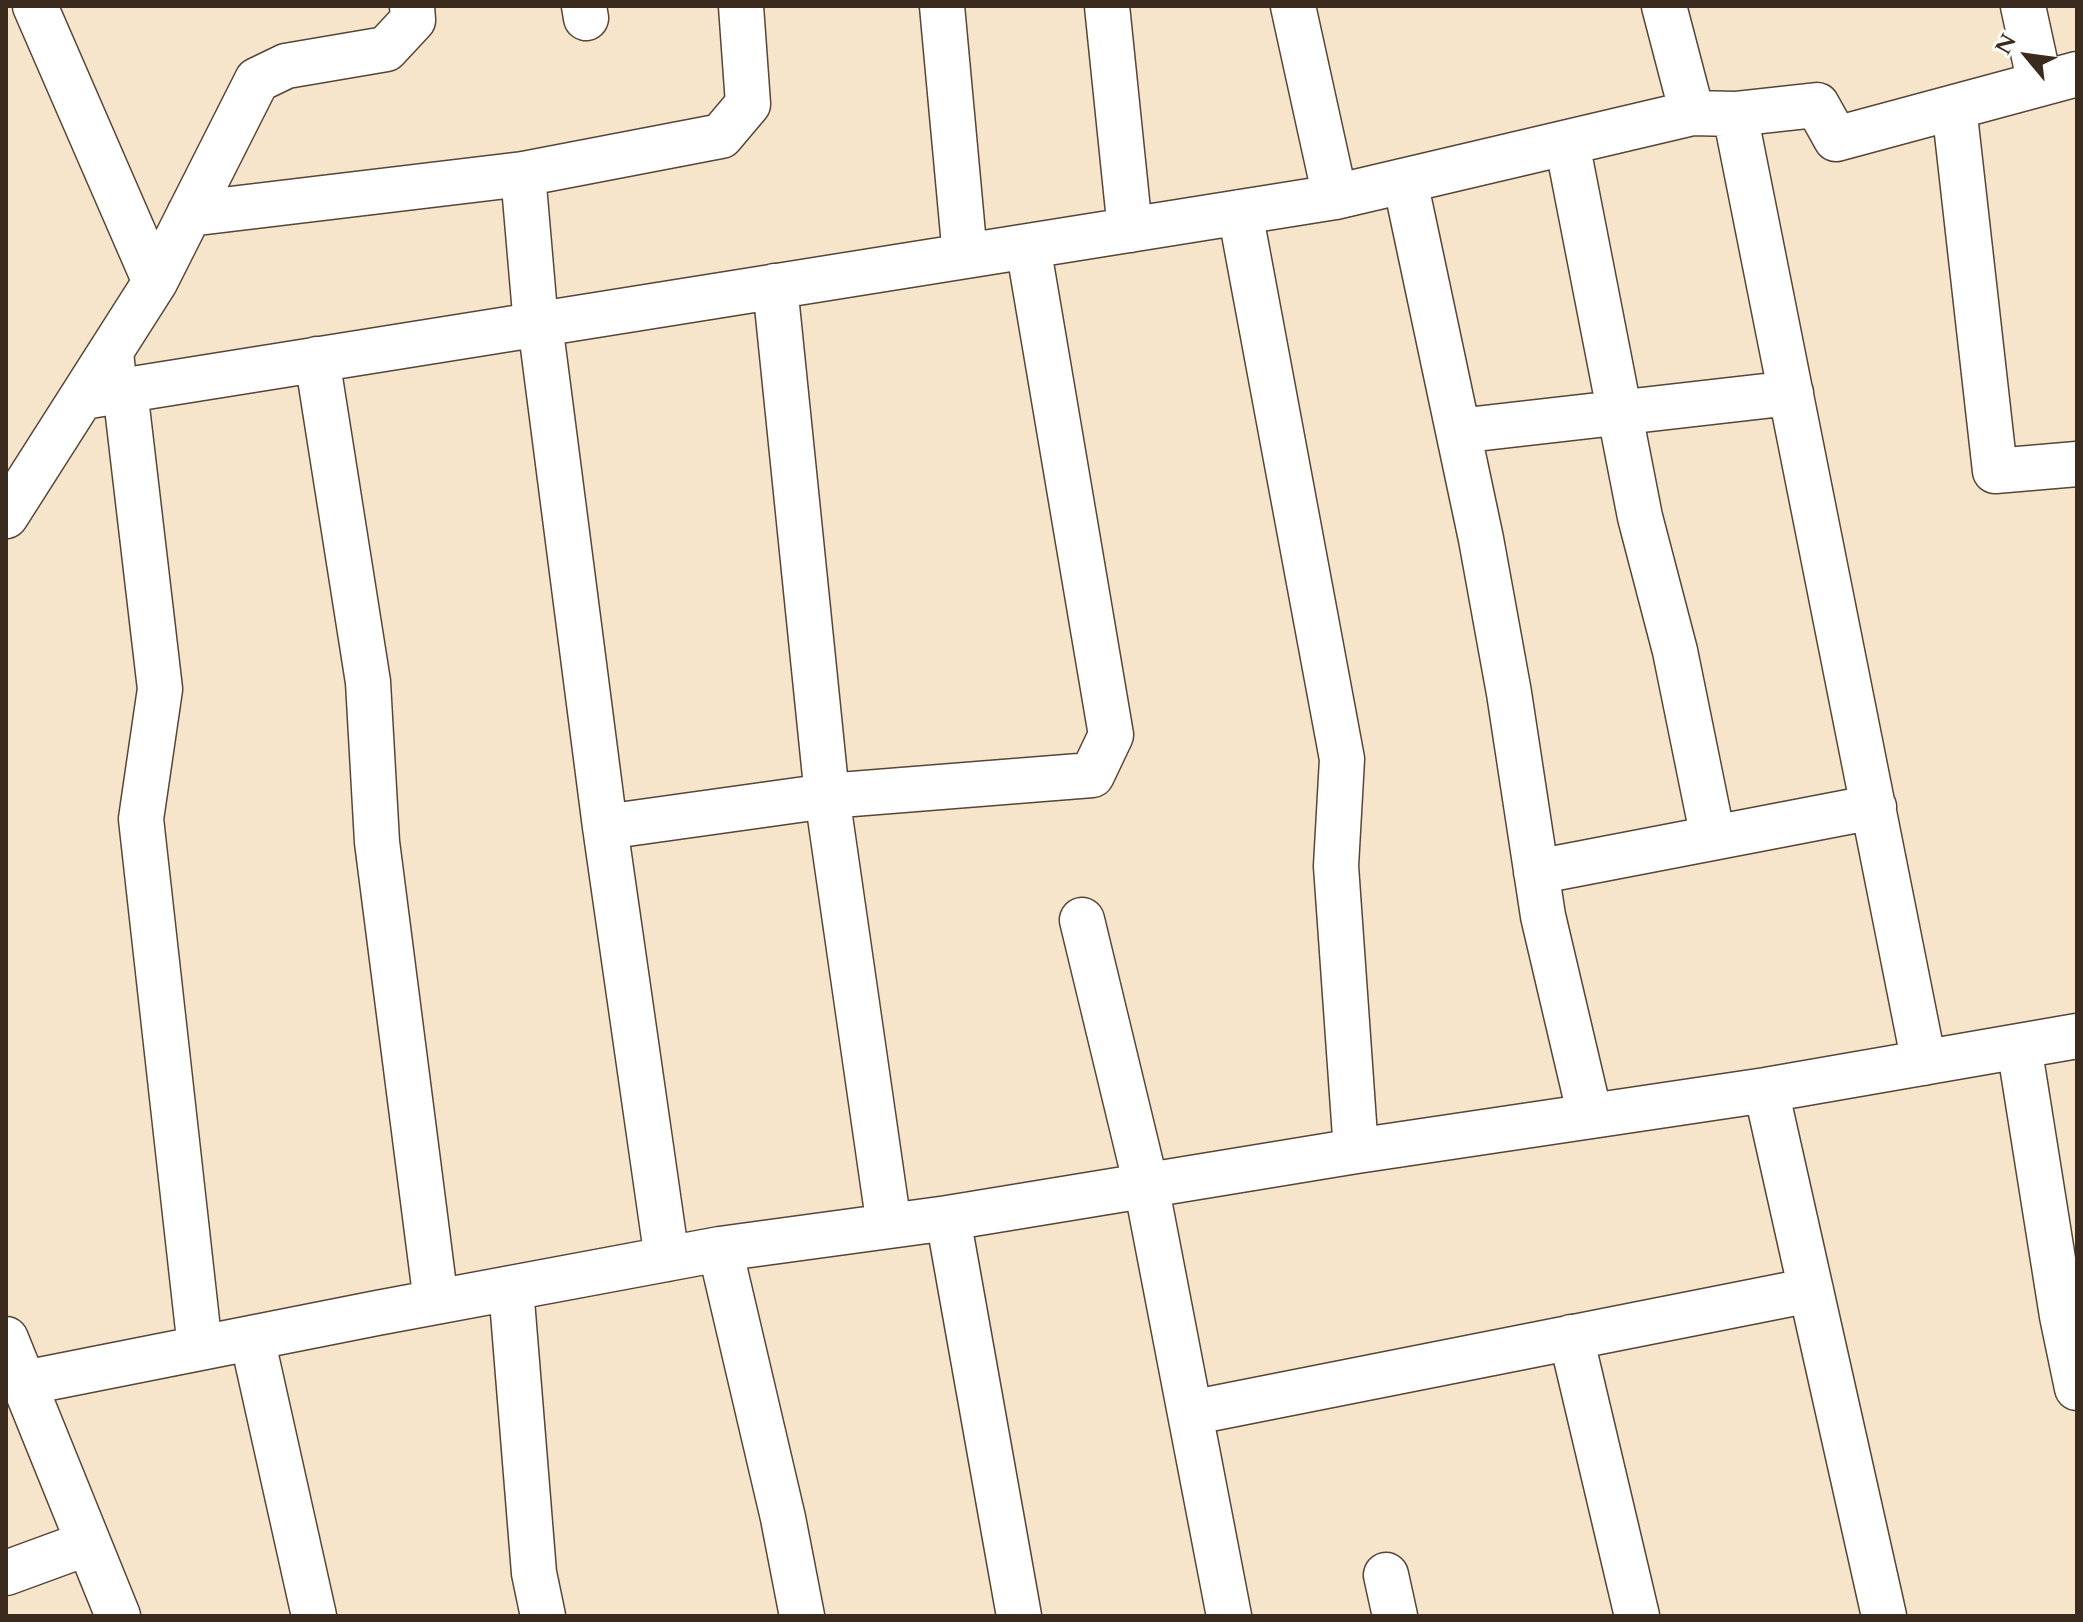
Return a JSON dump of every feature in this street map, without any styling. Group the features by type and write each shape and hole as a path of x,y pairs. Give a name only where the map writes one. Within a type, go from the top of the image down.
{"street":[{"path":"35,6 155,282"},
{"path":"200,1348 141,819 160,689 118,371 155,282 257,80 286,66 386,49 413,20 412,6"},
{"path":"189,214 523,174 721,136 748,104 741,6"},
{"path":"942,6 965,256"},
{"path":"1107,6 1130,230"},
{"path":"1293,6 1335,197"},
{"path":"1664,6 1692,113"},
{"path":"6,516 83,397 118,371 317,359 1335,197 1692,113 1735,114 1817,105 1836,139 2059,79 2023,6"},
{"path":"1954,107 1995,471 2077,464"},
{"path":"1735,114 1924,1063"},
{"path":"1567,143 1622,412 1640,517 1675,651 1713,838"},
{"path":"523,174 536,325"},
{"path":"1405,181 1481,539 1543,916 1590,1116"},
{"path":"1240,212 1342,759 1336,866 1356,1151"},
{"path":"605,827 827,796 1092,775 1111,735 1028,246"},
{"path":"775,286 827,796 889,1226"},
{"path":"536,325 540,324 605,827 667,1259"},
{"path":"317,359 368,682 377,842 436,1302"},
{"path":"1458,431 1791,393"},
{"path":"1536,872 1874,807"},
{"path":"1082,920 1146,1185 1229,1616"},
{"path":"24,1383 720,1249 948,1218 1356,1151 1766,1090 2077,1036"},
{"path":"2019,1046 2062,1316 2077,1388"},
{"path":"1766,1090 1884,1616"},
{"path":"948,1218 1019,1616"},
{"path":"720,1249 783,1518 802,1616"},
{"path":"511,1288 534,1573 543,1616"},
{"path":"1190,1413 1811,1290"},
{"path":"1571,1337 1637,1616"},
{"path":"252,1338 314,1616"},
{"path":"6,1339 118,1616"},
{"path":"6,1573 88,1543"}]}
